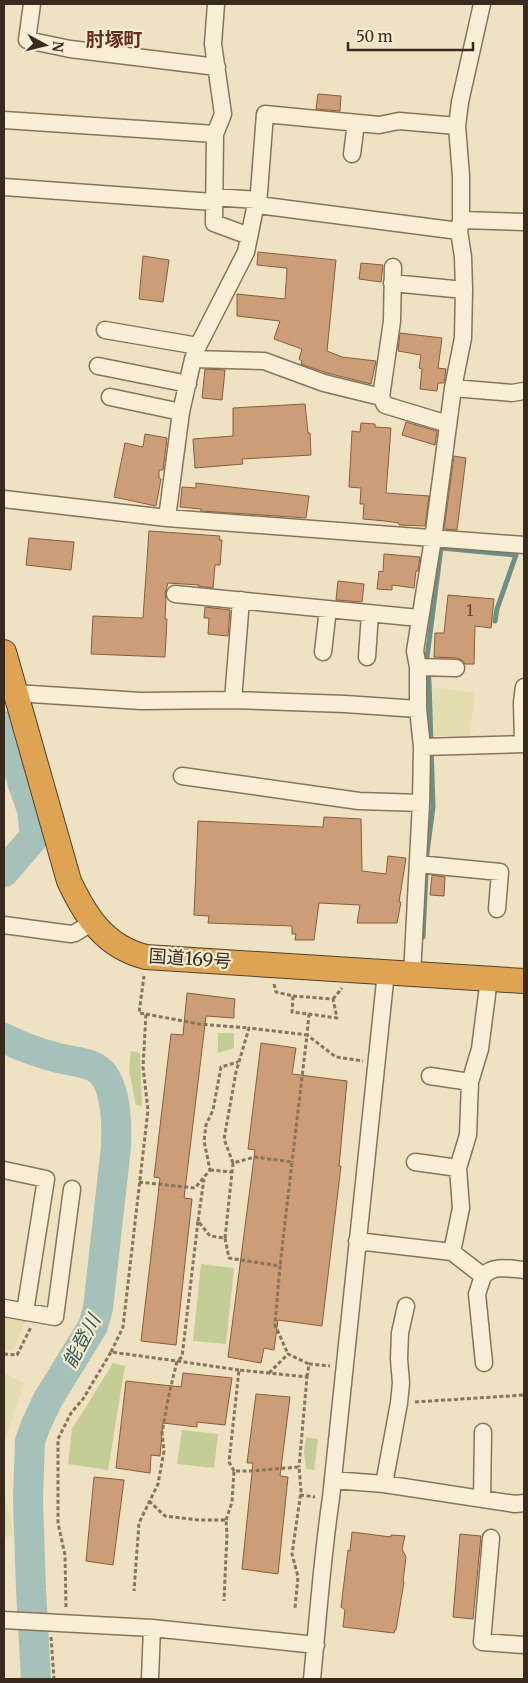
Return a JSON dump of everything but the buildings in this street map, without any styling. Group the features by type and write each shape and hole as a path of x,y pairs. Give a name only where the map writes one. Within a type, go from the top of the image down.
{"highway":[{"name":"国道169号","path":"4,652 14,693 69,881 80,906 116,945 130,953 146,957 524,981"}],"street":[{"path":"32,4 27,40 70,50 217,67"},
{"path":"216,4 213,44 223,114 218,128 213,199 214,223 249,236"},
{"path":"412,975 422,747 418,709 418,667 415,651 420,618 423,611 453,388 463,338 464,290 460,225 461,176 457,126 460,102 482,4"},
{"path":"167,518 181,412 195,352 246,252 255,208 258,202 265,114 379,125 400,121 457,126"},
{"path":"4,120 218,128"},
{"path":"352,154 356,123"},
{"path":"4,187 258,202 460,225 524,222"},
{"path":"448,424 386,405 381,397 392,321 392,275 464,290"},
{"path":"105,330 195,352 264,361 324,383 381,397"},
{"path":"98,366 188,384"},
{"path":"453,388 512,392 524,390"},
{"path":"110,397 181,412"},
{"path":"4,499 167,518 524,545"},
{"path":"175,594 420,618"},
{"path":"233,700 241,600"},
{"path":"323,652 328,609"},
{"path":"367,657 370,614"},
{"path":"418,667 456,668"},
{"path":"422,747 523,744 522,702 524,687"},
{"path":"14,693 141,701 233,700 418,709"},
{"path":"182,776 359,801 421,803"},
{"path":"418,864 500,872 497,909"},
{"path":"4,925 71,934 93,922"},
{"path":"312,1679 322,1554 333,1480 386,972"},
{"path":"452,1252 461,1208 458,1168 468,1135 470,1082 480,1049 489,979"},
{"path":"430,1076 470,1082"},
{"path":"414,1162 458,1168"},
{"path":"4,1170 46,1179 32,1313"},
{"path":"4,1308 55,1317 72,1189"},
{"path":"357,1241 452,1252 483,1276"},
{"path":"484,1364 477,1294 483,1276 490,1270 498,1268 524,1270"},
{"path":"384,1484 399,1403 401,1383 399,1359 400,1333 406,1306"},
{"path":"482,1499 484,1432"},
{"path":"333,1480 384,1484 515,1504 524,1503"},
{"path":"491,1538 482,1642 524,1645"},
{"path":"4,1620 152,1628 316,1645"},
{"path":"150,1679 152,1628"}],"path":[{"path":"146,957 139,1013 198,1024 307,1035 336,1058 376,1063"},
{"path":"269,964 276,992 292,996 333,999 337,1018 292,1012 292,996"},
{"path":"67,1623 64,1555 58,1524 58,1439 71,1413 83,1399 124,1327 148,1110 143,1067 146,1014"},
{"path":"309,1014 275,1325 288,1354 309,1364 333,1367"},
{"path":"249,1028 239,1062 224,1139 233,1163 226,1238 230,1258 280,1266"},
{"path":"210,1170 204,1141 206,1125 213,1110 220,1068 239,1062"},
{"path":"233,1163 255,1157 292,1162"},
{"path":"139,1182 195,1188 210,1170"},
{"path":"210,1170 232,1172"},
{"path":"134,1591 139,1523 158,1484 164,1451 162,1433 168,1400 178,1361 182,1357 204,1177"},
{"path":"198,1221 210,1236 226,1238"},
{"path":"4,1354 17,1355 32,1313"},
{"path":"111,1352 239,1370 307,1377"},
{"path":"268,1373 288,1354"},
{"path":"295,1608 298,1577 292,1554 301,1491 299,1466 309,1364"},
{"path":"224,1602 226,1520 232,1502 234,1471 229,1462 239,1370"},
{"path":"399,1403 524,1395"},
{"path":"234,1471 299,1466"},
{"path":"149,1501 166,1516 198,1520 226,1520"},
{"path":"48,1622 54,1679"}],"shaded area":[{"path":"427,687 475,693 470,736 433,736 428,732"},
{"path":"4,1318 25,1321 14,1349 4,1351"},
{"path":"4,1373 24,1383 4,1444"},
{"path":"4,1492 14,1535 4,1538"}],"green space":[{"path":"218,1033 234,1033 234,1048 218,1053"},
{"path":"131,1051 140,1053 142,1106 136,1105 129,1070"},
{"path":"201,1264 234,1268 226,1344 193,1341"},
{"path":"113,1363 125,1366 108,1470 68,1464 72,1429"},
{"path":"182,1430 218,1434 214,1468 177,1464"},
{"path":"306,1437 318,1439 314,1470 306,1469 304,1451"}],"waterway":[{"path":"423,937 427,853 433,807 427,657 441,548 516,555 497,609 495,621"},
{"name":"能登川","path":"4,726 9,735 32,810 35,836 4,872"},
{"name":"能登川","path":"4,1038 37,1052 95,1067 105,1077 109,1085 113,1095 116,1117 116,1147 98,1308 93,1326 47,1401 30,1441 28,1499 36,1679"}],"district":[{"name":"肘塚町","path":"114,39"}]}
